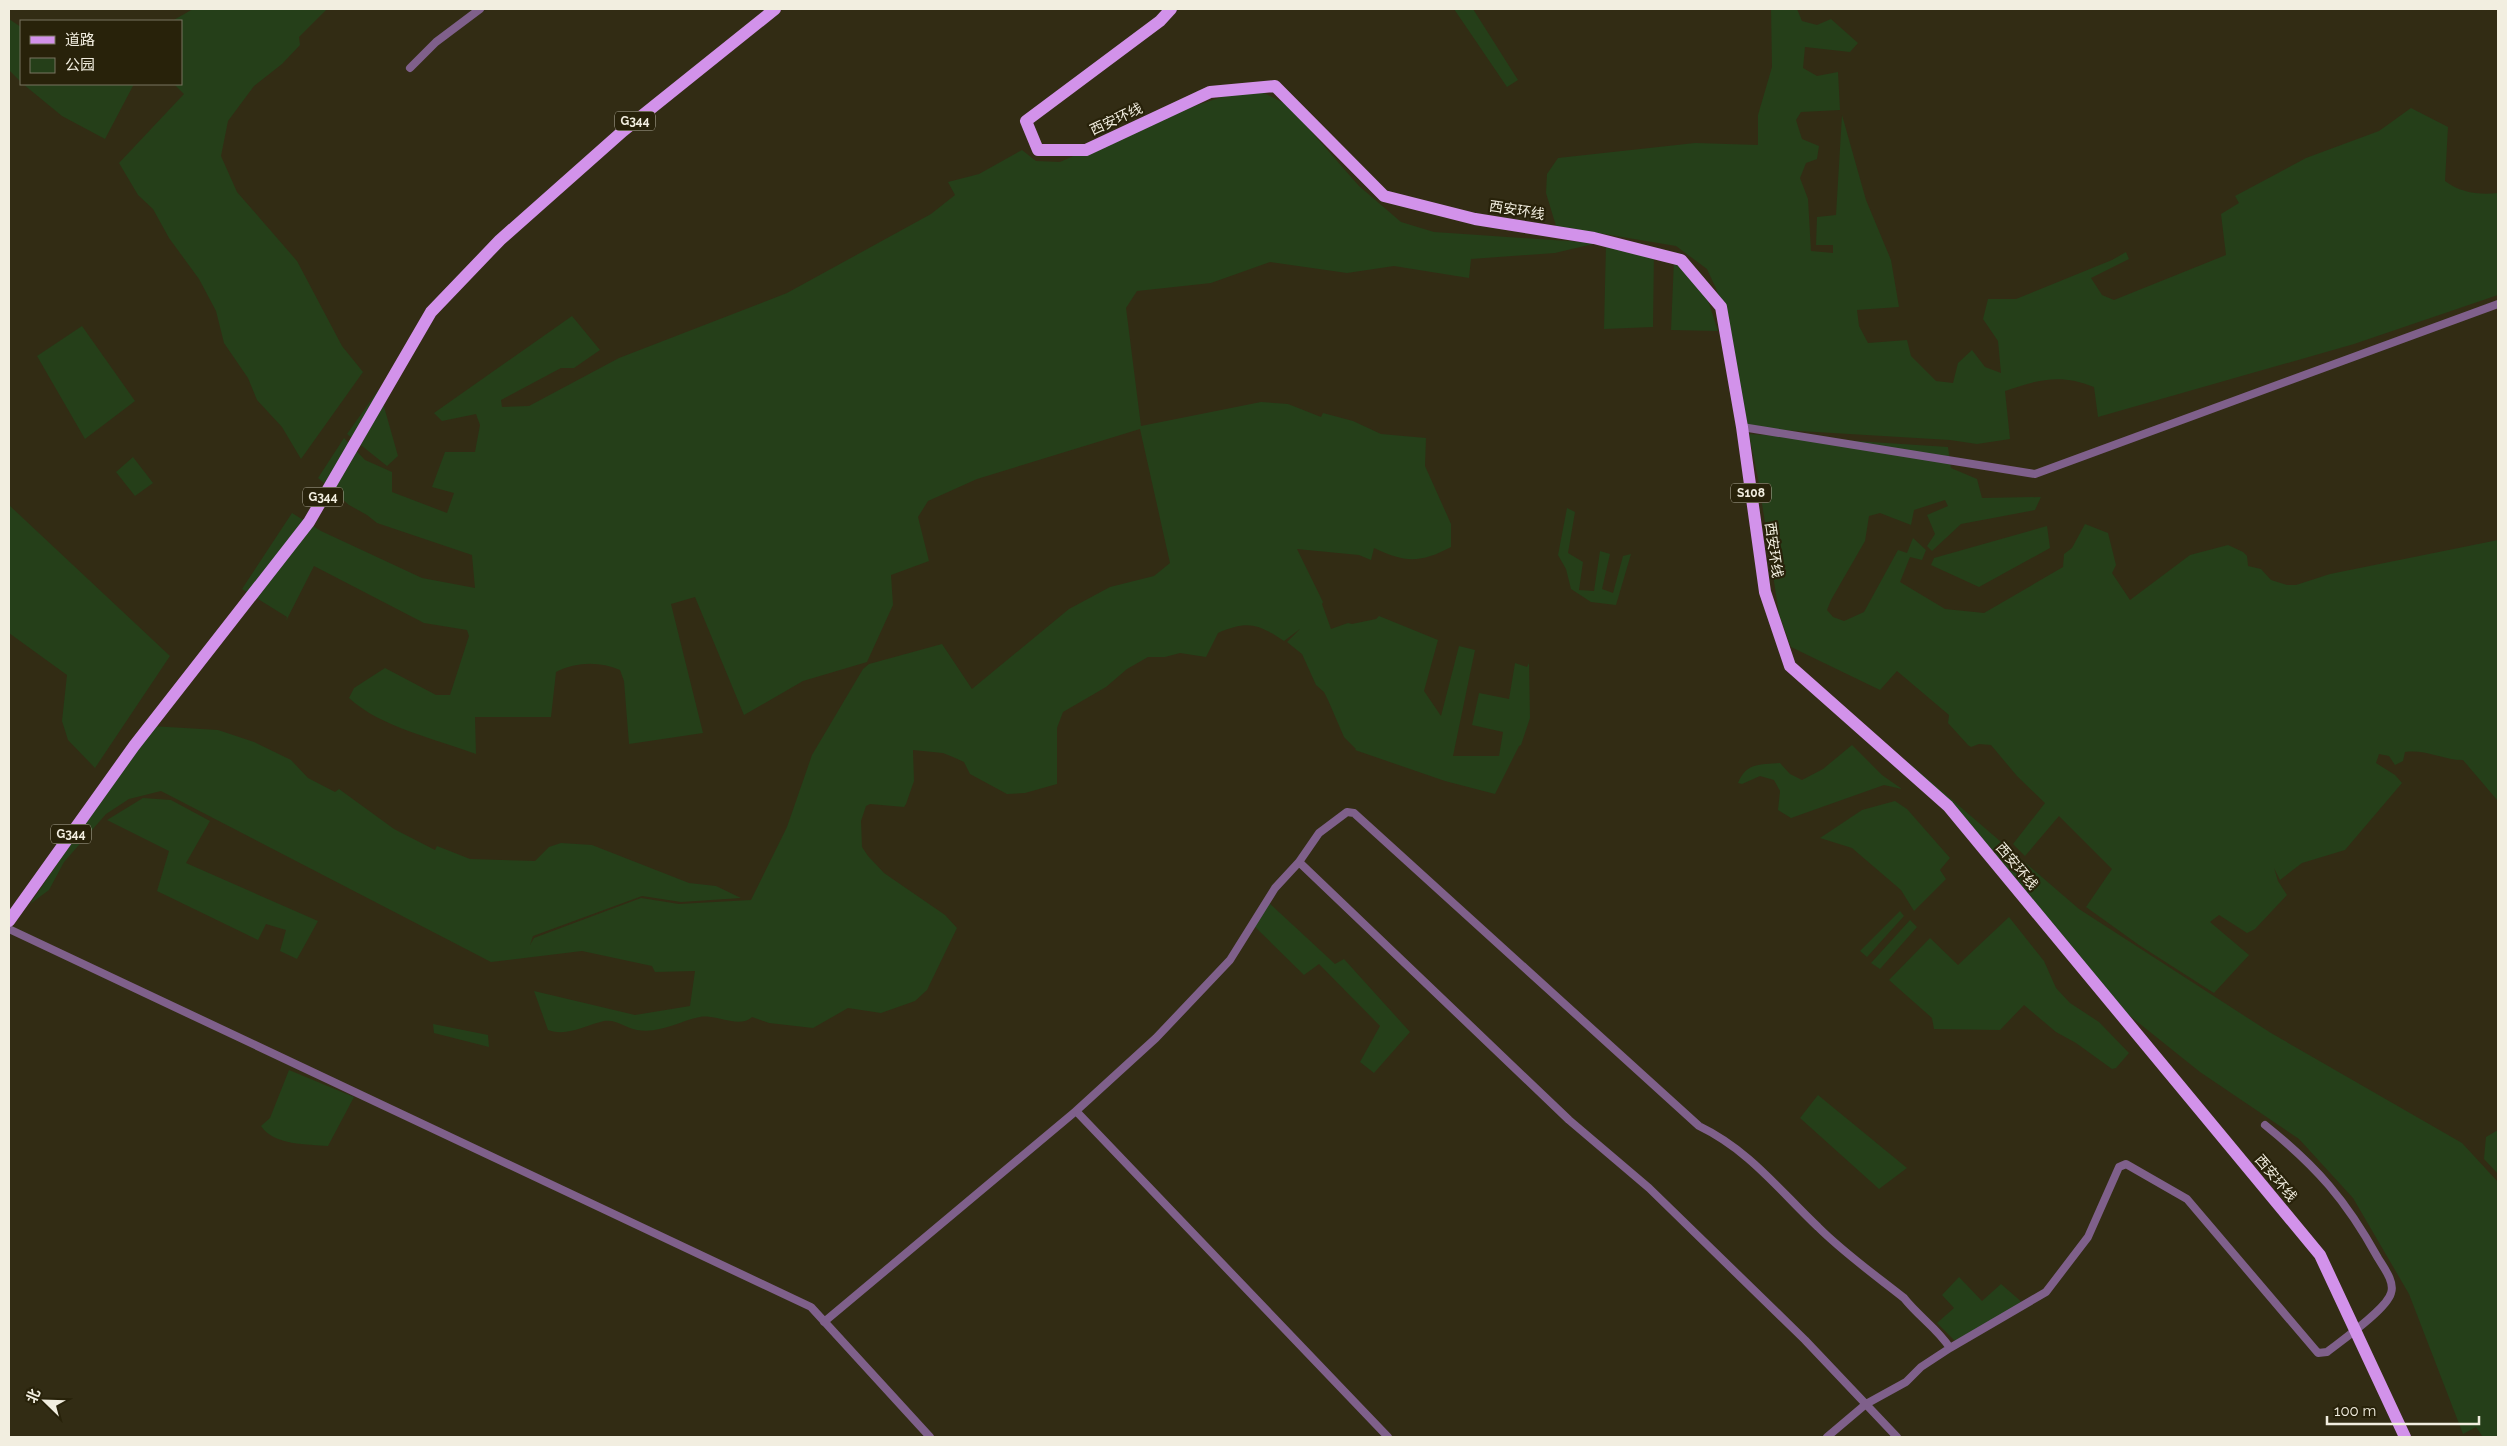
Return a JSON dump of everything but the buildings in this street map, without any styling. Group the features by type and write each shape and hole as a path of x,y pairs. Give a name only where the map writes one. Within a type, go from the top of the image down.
{"main road":[{"name":"G344","path":"9,921 134,746 309,522 431,312 500,240 623,130 775,9"},
{"name":"西安环线","path":"1170,9 1160,21 1026,121 1038,150 1086,150 1210,92 1275,86 1384,196 1476,219 1594,238 1681,260 1721,306 1742,427 1765,592 1790,666 1948,806 2320,1255 2404,1437"}],"street":[{"path":"410,68 436,42 480,9"},
{"path":"1742,427 2035,474 2498,304"},
{"path":"824,1322 1076,1111 1156,1038 1230,960 1275,888 1299,862 1319,833 1347,812 1354,813 1699,1126 1715,1134 1755,1162 1819,1229 1904,1298 1945,1340 1950,1348"},
{"path":"1299,862 1569,1120 1649,1188 1805,1340 1897,1437"},
{"path":"9,929 810,1306 930,1437"},
{"path":"1076,1111 1388,1437"},
{"path":"1827,1437 1866,1404 1906,1382 1921,1368 1950,1348 2046,1292 2088,1238 2119,1167 2126,1164 2187,1199 2318,1353 2327,1352 2384,1306 2392,1293 2390,1278 2358,1222 2324,1178 2296,1150 2265,1125"}],"green space":[{"path":"193,9 327,9 299,37 300,45 282,64 254,86 228,121 221,156 237,192 297,261 342,346 363,372 301,459 282,427 257,400 248,378 224,343 216,311 199,279 169,238 153,209 138,195 119,163 184,94 175,85 182,85 182,20 174,20"},
{"path":"1454,9 1473,9 1518,80 1507,87"},
{"path":"1771,9 1797,9 1802,21 1817,25 1831,19 1858,43 1850,52 1805,47 1803,68 1817,76 1838,72 1840,110 1801,112 1796,120 1802,139 1819,146 1817,159 1806,163 1800,178 1808,199 1811,251 1833,253 1833,245 1816,245 1817,217 1836,215 1842,115 1866,200 1891,260 1899,307 1857,310 1859,326 1868,343 1907,340 1911,356 1936,381 1953,383 1958,363 1972,350 1985,367 2001,373 1998,341 1983,319 1988,299 2016,299 2112,260 2126,252 2129,259 2091,278 2102,295 2114,300 2226,255 2221,214 2239,203 2235,196 2306,158 2379,131 2411,108 2448,127 2445,181 2457,188 2470,192 2498,193 2498,295 2354,344 2098,417 2094,387 2070,380 2038,381 2005,391 2010,439 1977,444 1950,440 1748,428 1728,315 1707,269 1676,246 1556,226 1546,193 1547,174 1558,158 1695,143 1758,145 1758,115 1772,67"},
{"path":"9,19 20,26 20,81 9,70"},
{"path":"24,85 133,85 105,139 62,116"},
{"path":"1240,91 1264,93 1288,105 1359,186 1401,222 1434,232 1597,243 1555,253 1471,259 1469,278 1394,266 1347,273 1270,262 1211,283 1137,291 1126,308 1141,426 1261,402 1288,404 1321,417 1323,413 1353,421 1381,434 1426,438 1425,466 1451,524 1451,547 1431,556 1413,559 1395,556 1374,548 1371,560 1359,555 1297,549 1323,602 1322,604 1331,629 1348,623 1352,624 1376,619 1379,616 1438,640 1424,691 1441,716 1459,646 1475,650 1453,756 1499,756 1503,732 1472,725 1479,693 1509,699 1515,663 1527,667 1529,663 1530,718 1521,745 1495,794 1445,781 1355,750 1344,737 1324,692 1316,685 1302,654 1287,642 1300,629 1284,641 1260,628 1245,625 1218,633 1206,657 1180,653 1165,657 1148,657 1127,669 1106,687 1063,712 1057,728 1057,784 1025,793 1007,794 970,774 964,762 943,753 913,750 914,781 906,804 904,807 870,804 866,806 861,821 862,847 884,873 945,915 957,928 927,990 915,1001 881,1013 848,1008 813,1028 769,1023 752,1017 741,1022 700,1017 645,1031 609,1021 563,1032 548,1030 534,991 635,1015 690,1006 695,971 655,972 652,966 582,951 491,962 161,791 129,799 106,814 64,862 49,890 30,904 151,726 218,730 254,742 291,760 308,778 335,792 339,789 394,829 435,850 437,846 470,859 535,861 549,847 561,843 592,845 689,883 716,886 741,898 681,902 642,896 533,936 530,945 534,938 641,898 679,904 751,900 787,827 812,755 863,669 869,664 942,644 972,689 1069,609 1110,587 1154,576 1170,563 1140,429 977,479 928,501 918,517 929,561 891,575 893,605 867,662 803,681 744,715 695,597 671,604 703,733 629,744 624,681 620,670 604,665 588,664 571,666 556,672 551,717 475,717 476,754 392,725 376,717 349,698 354,688 385,668 436,695 450,695 469,636 467,630 424,623 314,566 286,621 287,617 242,589 292,513 321,531 422,578 475,588 472,555 377,523 349,505 318,478 344,438 365,460 392,472 392,492 447,513 454,493 432,487 445,452 475,452 480,425 476,414 442,421 434,413 572,316 600,350 574,368 561,368 501,400 502,407 529,406 619,358 787,293 931,214 955,195 948,182 979,174 1022,150 1036,161 1060,162 1158,118"},
{"path":"1606,244 1654,251 1653,327 1604,329"},
{"path":"1674,260 1706,294 1718,331 1671,330"},
{"path":"82,326 135,401 85,439 37,356"},
{"path":"379,389 398,456 387,466 347,434"},
{"path":"1749,434 1948,447 1951,468 1977,479 1982,498 2041,497 2035,510 1961,524 1932,551 1927,546 1935,534 1927,515 1948,506 1945,500 1914,510 1911,525 1880,513 1869,516 1865,541 1827,610 1833,617 1844,621 1864,612 1898,550 1907,553 1913,538 1926,550 1922,560 1910,557 1900,582 1945,609 1984,613 2063,567 2064,554 2072,548 2085,524 2108,533 2116,565 2112,573 2130,600 2190,555 2228,545 2243,552 2247,556 2248,566 2261,569 2271,580 2287,585 2296,585 2330,574 2498,540 2498,801 2463,760 2413,751 2405,752 2403,761 2395,765 2389,756 2379,754 2376,763 2395,775 2402,783 2345,850 2302,863 2280,880 2274,868 2278,881 2287,895 2255,929 2247,933 2219,915 2210,922 2249,955 2214,993 2139,945 2086,907 2112,869 2059,816 2025,856 2013,844 2045,803 2017,776 1991,745 1979,744 1971,747 1968,745 1948,723 1949,715 1897,671 1880,690 1791,647 1779,614 1759,484"},
{"path":"133,457 153,483 135,496 116,472"},
{"path":"9,505 170,656 95,768 68,740 62,721 67,675 9,633"},
{"path":"1567,508 1575,512 1568,553 1583,562 1579,590 1594,591 1600,551 1610,554 1602,589 1613,593 1623,556 1631,554 1616,605 1591,602 1571,589 1566,569 1558,555"},
{"path":"2047,526 2050,548 1979,587 1931,565 1934,558"},
{"path":"1852,745 1882,775 1902,789 1884,785 1791,818 1778,810 1780,791 1774,780 1760,776 1742,784 1738,783 1745,771 1754,766 1780,763 1790,774 1802,780 1823,769"},
{"path":"1908,762 2079,909 2271,1033 2462,1143 2498,1182 2498,1437 2483,1437 2476,1427 2463,1434 2409,1294 2353,1198 2299,1139 2200,1072 2125,1012 2090,976"},
{"path":"143,798 171,800 210,821 186,863 318,921 297,959 280,951 286,930 266,924 258,940 157,891 169,851 107,820"},
{"path":"1895,801 1907,809 1950,858 1940,870 1946,879 1914,911 1901,890 1852,848 1820,838 1862,810"},
{"path":"1266,900 1335,964 1344,959 1410,1032 1374,1073 1360,1062 1380,1026 1319,964 1304,975 1252,924"},
{"path":"1900,911 1904,916 1867,957 1860,951"},
{"path":"2009,917 2044,961 2056,988 2070,1003 2099,1022 2129,1053 2116,1068 2112,1069 2076,1043 2056,1032 2024,1005 2000,1030 1934,1029 1932,1018 1889,980 1930,938 1958,965"},
{"path":"1910,920 1917,927 1880,969 1871,963"},
{"path":"433,1024 488,1035 489,1047 434,1033"},
{"path":"289,1070 354,1097 328,1146 283,1141 267,1133 261,1126 270,1118"},
{"path":"1818,1095 1907,1168 1879,1189 1800,1118"},
{"path":"2498,1130 2498,1174 2484,1159 2486,1137"},
{"path":"1959,1277 1982,1301 2001,1284 2024,1304 1957,1343 1937,1323 1954,1308 1942,1295"}]}
